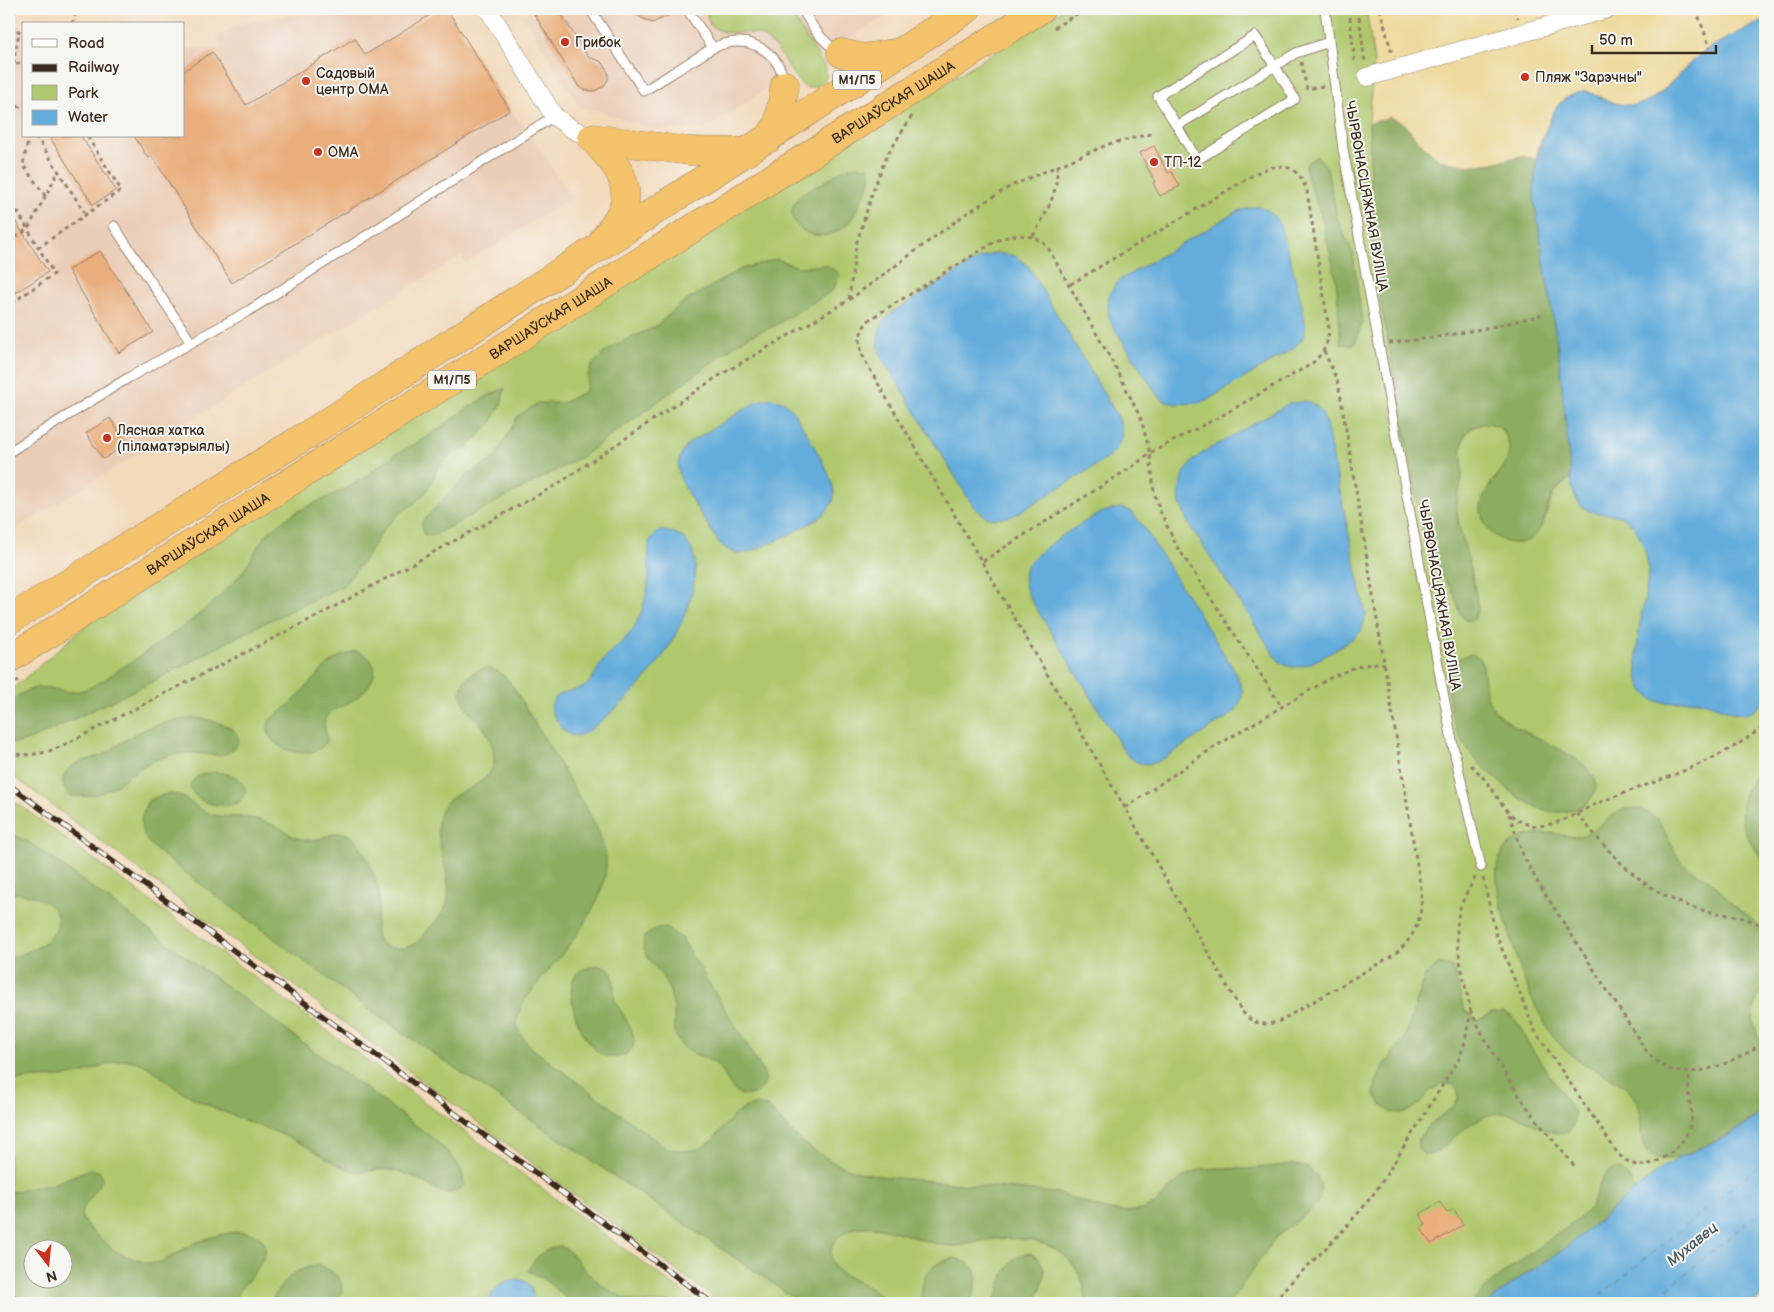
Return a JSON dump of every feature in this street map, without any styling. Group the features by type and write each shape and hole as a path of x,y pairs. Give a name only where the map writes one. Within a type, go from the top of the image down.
{"highway":[{"name":"М1/П5","path":"9,620 336,418 967,9"},
{"name":"ВАРШАЎСКАЯ ШАША","path":"9,660 1041,9"},
{"path":"842,53 863,58 900,52"},
{"path":"592,138 689,151 757,145 778,124 786,86"},
{"path":"592,138 614,160 625,191 624,206 614,225 597,248"}],"street":[{"path":"488,9 554,116 572,130 592,138"},
{"path":"1362,78 1607,9"}],"lane":[{"path":"590,9 644,91 714,48 732,43 756,45 768,52 782,70 786,86"},
{"path":"802,9 820,37 842,53"},
{"name":"ЧЫРВОНАСЦЯЖНАЯ ВУЛІЦА","path":"1325,9 1343,149 1453,746 1481,867"},
{"path":"690,10 714,48"},
{"path":"1255,36 1274,66 1295,99 1197,160 1158,96 1255,36"},
{"path":"1177,126 1298,52 1329,42"},
{"path":"9,452 128,378 250,310 554,116"},
{"path":"114,226 191,342"}],"path":[{"path":"73,22 76,9"},
{"path":"1349,9 1362,78"},
{"path":"1358,9 1362,78"},
{"path":"1380,9 1396,69"},
{"path":"1696,9 1710,48"},
{"path":"9,28 22,33"},
{"path":"9,87 19,32"},
{"path":"1298,52 1308,89 1334,84"},
{"path":"9,68 22,62"},
{"path":"9,104 22,107"},
{"path":"849,300 856,244 874,188 887,155 914,113"},
{"path":"9,754 33,755 62,746 360,593 556,485 717,377 849,300 967,213 1011,186 1109,144 1154,133"},
{"path":"29,138 23,165 46,197"},
{"path":"37,138 85,214"},
{"path":"38,248 121,190 89,138"},
{"path":"982,561 1135,465 1150,453 1219,417 1310,365 1324,351 1328,340 1329,330 1307,191 1299,174 1294,169 1285,167 1277,166 1260,171 1070,285"},
{"path":"1033,236 1054,195 1057,185 1057,167"},
{"path":"9,242 28,229 59,172"},
{"path":"9,197 54,274 9,305"},
{"path":"1282,707 1168,530 1154,492 1150,453 1141,419 1070,285 1047,246 1033,236 1014,235 996,241 870,319 864,325 860,334 861,352 865,361 1241,1010 1255,1023 1264,1025 1280,1021 1395,954 1406,945 1414,934 1422,905 1385,664 1340,393 1337,380 1324,351"},
{"path":"1379,344 1472,332 1541,315"},
{"path":"1125,808 1212,749 1343,671 1366,664 1385,664"},
{"path":"1509,814 1525,824 1536,826 1557,822 1600,802 1696,766 1747,738 1765,725"},
{"path":"1453,746 1488,784 1509,814 1523,855 1538,884 1647,1052 1655,1060 1673,1070 1690,1072 1717,1066 1738,1058 1765,1040"},
{"path":"1577,813 1614,858 1651,887 1691,907 1710,913 1747,920 1765,928"},
{"path":"1481,867 1496,934 1535,1031 1618,1154 1630,1163 1644,1165 1658,1161 1685,1138 1691,1121 1690,1072"},
{"path":"1481,867 1464,897 1457,921 1458,947 1472,1012 1487,1042 1515,1089 1576,1168"},
{"path":"1278,1303 1281,1294 1287,1286 1339,1236 1366,1205 1380,1185 1459,1059 1472,1012"}],"shaded area":[{"path":"332,9 447,9 510,110 529,132 571,198 466,263 461,256 9,533 9,23 22,26 22,138 185,138 185,48 222,49 216,36 246,22"},
{"path":"525,9 897,9 775,83 704,130 653,129 595,110 590,113 579,105 522,15 527,12"}],"green space":[{"path":"708,9 788,9 826,68 826,78 818,86 806,88 794,76 780,53 767,40 755,34 722,32 710,25 707,15"},
{"path":"1064,9 1366,9 1374,60 1369,123 1372,241 1378,287 1424,538 1435,568 1452,589 1459,608 1478,607 1457,514 1457,497 1462,473 1461,446 1465,435 1474,427 1486,423 1497,425 1506,435 1510,446 1509,458 1503,469 1491,482 1481,506 1483,520 1491,532 1543,525 1553,493 1571,477 1575,495 1581,506 1590,511 1621,517 1631,523 1640,536 1648,565 1648,579 1637,658 1638,676 1644,690 1654,700 1659,702 1698,701 1743,714 1765,701 1765,1107 1705,1147 1683,1156 1586,1232 1488,1303 720,1303 9,773 9,692 90,622 833,152"},
{"path":"1390,117 1405,124 1417,140 1440,160 1467,166 1493,163 1521,156 1536,159 1534,198 1559,355 1571,477 1560,485 1554,493 1540,528 1530,540 1522,543 1505,541 1495,536 1487,527 1482,514 1482,502 1486,491 1506,461 1509,450 1507,438 1499,427 1490,423 1476,426 1466,434 1462,446 1462,478 1457,509 1478,607 1475,618 1470,621 1465,620 1461,615 1452,589 1435,568 1424,538 1378,287 1372,241 1369,123"},
{"path":"1317,156 1327,168 1338,221 1353,253 1362,322 1355,344 1341,345 1336,278 1322,219 1306,172 1306,164"},
{"path":"857,166 869,167 870,177 867,189 847,224 833,233 819,236 806,232 797,225 792,215 795,203 806,191 841,171"},
{"path":"777,259 798,267 827,265 840,274 833,290 774,326 749,336 738,343 583,456 434,535 423,534 422,522 465,477 495,458 518,416 538,403 562,403 586,391 588,375 592,365 603,354 621,342 655,327 684,302 741,269"},
{"path":"505,388 501,405 491,423 467,448 451,454 439,466 426,492 414,504 401,512 384,529 367,556 344,585 256,627 160,678 32,739 19,743 9,743 9,702 33,689 44,687 72,692 91,687 103,680 176,632 204,610 240,575 264,537 288,517 356,483 396,454 416,444 477,402"},
{"path":"355,651 370,659 373,664 374,676 368,687 348,703 328,715 324,723 327,741 320,748 311,752 301,753 282,748 270,736 268,725 271,720 289,705 334,660"},
{"path":"1471,654 1480,658 1488,700 1498,714 1521,730 1568,754 1591,773 1596,783 1596,789 1587,803 1569,811 1554,812 1540,808 1527,802 1501,783 1470,753 1455,725 1450,707 1448,687 1450,669 1454,663 1460,658"},
{"path":"485,668 500,673 512,685 593,820 606,858 604,882 588,918 524,1001 520,1009 517,1022 520,1033 534,1050 666,1148 683,1151 700,1149 713,1140 734,1115 746,1107 759,1104 769,1108 795,1136 813,1150 836,1164 858,1172 887,1177 1057,1193 1101,1208 1121,1212 1143,1210 1157,1203 1183,1177 1202,1169 1247,1169 1293,1164 1306,1167 1317,1176 1321,1189 1319,1201 1275,1238 1234,1297 1227,1303 1086,1303 1083,1285 1077,1270 1068,1259 1056,1250 1043,1244 1011,1238 953,1246 924,1241 894,1231 863,1227 849,1230 837,1238 832,1248 831,1259 840,1272 870,1288 891,1303 800,1303 381,1018 161,854 147,840 143,832 141,823 148,801 169,794 182,797 208,813 217,816 255,819 278,827 300,839 312,840 337,833 351,836 363,851 376,881 379,902 376,935 379,941 384,946 394,948 403,948 415,944 439,918 447,901 449,890 439,839 439,815 451,798 480,782 493,767 493,748 487,733 470,713 462,698 462,685 465,680 470,675"},
{"path":"195,718 217,722 233,730 237,735 238,741 234,748 230,752 219,755 185,753 153,761 116,785 97,794 71,796 65,790 63,785 64,776 67,770 77,763 101,756 148,728 176,720"},
{"path":"1765,762 1765,865 1749,840 1742,821 1741,812 1749,785"},
{"path":"217,772 231,775 242,783 246,792 238,803 217,805 203,801 193,792 190,785 195,778"},
{"path":"9,797 698,1303 9,1303"},
{"path":"1624,809 1642,809 1658,819 1679,859 1690,870 1702,875 1716,886 1730,902 1754,921 1765,935 1765,985 1755,1003 1753,1021 1765,1050 1765,1107 1757,1115 1714,1143 1697,1151 1667,1159 1656,1158 1645,1149 1639,1107 1628,1090 1610,1077 1570,1054 1549,1030 1533,1002 1521,971 1502,909 1498,887 1498,862 1507,847 1518,839 1550,833 1575,837 1587,834"},
{"path":"9,833 31,843 430,1136 453,1158 461,1170 464,1185 458,1190 447,1193 437,1190 412,1176 396,1171 357,1171 345,1168 310,1148 278,1133 209,1106 173,1086 147,1067 130,1060 107,1064 76,1075 26,1079 9,1083 9,958 29,951 50,938 57,927 57,918 55,911 42,900 25,894 9,893"},
{"path":"657,928 666,928 682,939 763,1071 765,1076 764,1086 757,1092 749,1095 740,1095 731,1087 723,1071 717,1065 687,1050 679,1042 675,1030 674,1009 670,992 663,977 650,962 643,944 644,937"},
{"path":"1439,964 1453,968 1464,1010 1478,1020 1492,1013 1503,1012 1513,1017 1574,1112 1574,1122 1569,1131 1552,1132 1514,1115 1492,1114 1472,1123 1437,1152 1430,1155 1423,1154 1418,1148 1418,1139 1430,1124 1453,1107 1458,1100 1458,1091 1454,1085 1442,1083 1428,1093 1422,1102 1411,1110 1402,1113 1390,1112 1380,1103 1374,1093 1376,1082 1384,1066 1405,1037 1425,976"},
{"path":"599,965 606,967 611,972 617,1005 629,1025 634,1039 630,1051 616,1057 605,1056 588,1041 575,1015 572,1002 571,990 577,973"},
{"path":"1617,1169 1629,1177 1634,1191 1562,1252 1520,1278 1488,1303 1471,1303 1491,1283 1580,1218 1591,1206 1603,1177 1609,1171"},
{"path":"88,1170 98,1171 102,1175 101,1180 83,1209 82,1218 94,1233 121,1254 149,1263 157,1263 199,1242 227,1233 237,1232 253,1234 263,1240 265,1252 256,1271 232,1303 9,1303 9,1192 50,1185"},
{"path":"560,1246 573,1255 599,1283 618,1295 638,1303 571,1303 546,1281 528,1271 541,1254 549,1249"},
{"path":"1030,1253 1042,1264 1044,1270 1043,1283 1032,1303 993,1303 1009,1266 1014,1260"},
{"path":"953,1258 969,1264 976,1274 975,1288 969,1303 921,1303 922,1286 927,1273 937,1264"},
{"path":"319,1265 332,1272 340,1280 342,1289 337,1303 269,1303 284,1283 295,1273 302,1269"}],"sand":[{"name":"Пляж \"Зарэчны\"","path":"1366,9 1765,9 1765,20 1708,50 1688,65 1666,87 1644,103 1631,106 1615,103 1597,95 1557,106 1540,142 1536,159 1521,156 1493,163 1467,166 1440,160 1417,140 1405,124 1390,117 1369,123 1374,60"}],"water":[{"path":"1765,20 1765,701 1752,712 1745,714 1693,700 1671,703 1660,702 1654,700 1643,691 1638,676 1637,658 1638,638 1647,580 1648,566 1646,555 1640,537 1632,524 1614,515 1595,513 1586,509 1578,502 1572,489 1559,355 1534,198 1536,167 1540,147 1553,112 1562,101 1572,95 1586,91 1619,104 1632,105 1643,103 1662,91 1705,51"},
{"path":"1258,206 1271,213 1280,225 1300,298 1305,333 1293,349 1209,399 1198,403 1175,404 1163,400 1155,392 1111,323 1108,311 1110,294 1121,279 1238,211"},
{"path":"996,253 1015,256 1028,266 1118,417 1121,436 1118,446 1105,460 1013,516 995,519 986,517 973,506 884,361 879,347 878,335 883,323 893,312 980,258"},
{"path":"771,398 783,401 792,409 829,475 833,485 833,500 822,516 755,550 739,554 719,543 695,506 679,475 679,461 689,443 758,401"},
{"path":"1305,401 1319,409 1326,424 1366,616 1361,631 1355,637 1318,660 1295,667 1285,665 1277,659 1187,521 1180,504 1179,494 1182,476 1202,453 1288,404"},
{"path":"1122,508 1130,511 1141,523 1235,671 1242,689 1242,698 1235,712 1158,762 1147,764 1133,760 1125,753 1032,601 1026,589 1025,581 1026,568 1048,546 1095,516 1103,512"},
{"path":"660,531 672,532 681,536 693,553 695,566 691,597 679,627 659,662 625,700 590,730 575,736 570,735 561,727 552,711 554,699 587,685 603,660 631,632 645,601 649,576 649,542"},
{"name":"Мухавец","path":"1765,1107 1765,1294 1754,1303 1488,1303 1520,1278 1562,1251 1663,1167 1731,1134 1756,1117"},
{"path":"515,1279 528,1283 533,1293 532,1303 487,1303 498,1287 505,1282"}],"building":[{"name":"ОМА","path":"440,9 447,9 510,110 232,283 152,156 148,158 135,138 185,138 185,70 212,52 246,105 355,38 365,55"},
{"name":"Грибок","path":"531,9 558,9 588,57 600,61 605,66 608,80 604,86 595,91 579,87"},
{"path":"625,9 681,9 681,10 652,23"},
{"path":"50,138 82,138 116,190 93,205"},
{"name":"ТП-12","path":"1154,146 1168,173 1172,172 1180,186 1160,196 1140,153"},
{"path":"9,211 48,272 9,297"},
{"path":"100,251 153,332 119,353 68,270"},
{"name":"Лясная хатка (піламатэрыялы)","path":"110,418 127,444 103,459 86,433"},
{"path":"1440,1202 1447,1213 1454,1209 1463,1225 1431,1244 1421,1228 1426,1225 1420,1214"}],"ferry route":[{"path":"1591,1303 1765,1161"},
{"path":"1650,1303 1765,1208"}],"railway":[{"path":"9,785 712,1303"}],"place":[{"name":"Грибок","path":"565,42"},
{"name":"Пляж \"Зарэчны\"","path":"1525,77"},
{"name":"Садовый центр ОМА","path":"306,81"},
{"name":"ОМА","path":"318,152"},
{"name":"ТП-12","path":"1154,162"},
{"name":"Лясная хатка (піламатэрыялы)","path":"107,438"}]}
